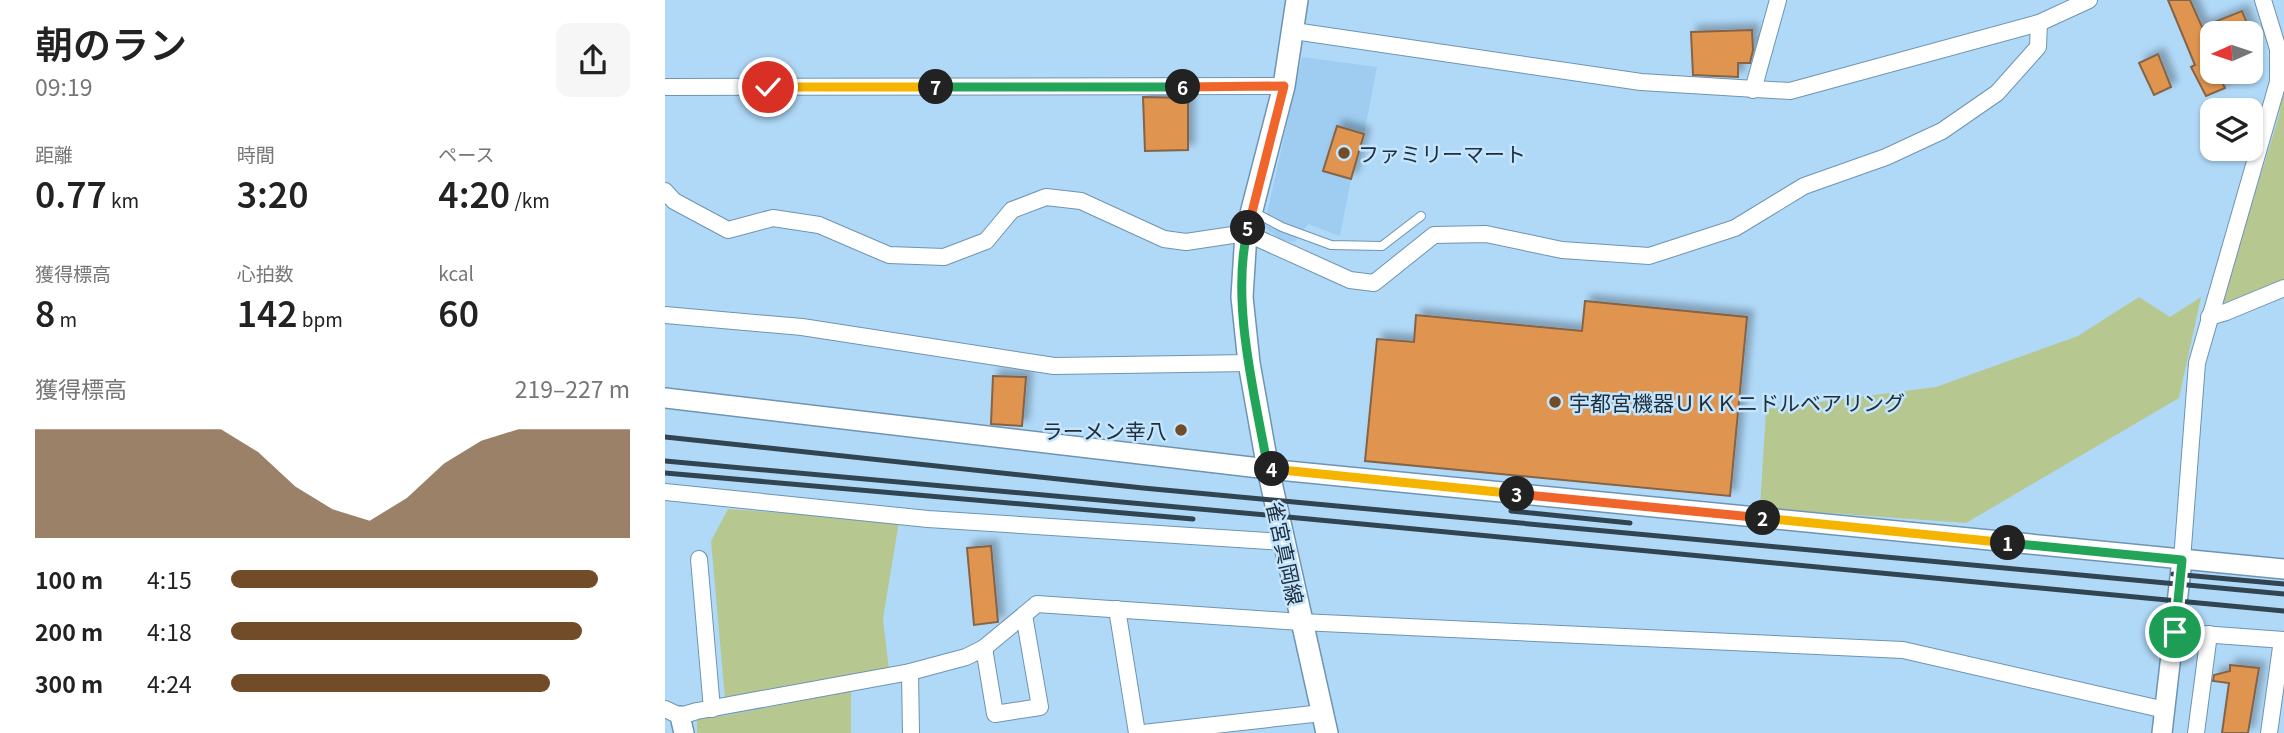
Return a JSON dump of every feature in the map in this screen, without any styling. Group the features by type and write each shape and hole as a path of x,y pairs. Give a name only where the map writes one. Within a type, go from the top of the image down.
{"main road":[{"name":"雀宮真岡線","path":"1297,0 1284,86 1246,233 1242,298 1249,363 1268,469 1325,723"}],"street":[{"path":"1753,89 1778,0"},
{"path":"1294,31 1640,82 1790,91 2039,23 2089,0"},
{"path":"2162,733 2182,560 2197,363 2278,82 2281,53 2263,0"},
{"path":"665,191 674,201 728,230 773,218 818,225 889,255 944,257 955,253 986,241 1012,210 1046,197 1081,201 1164,239 1186,242 1246,233 1350,280 1374,283 1434,235 1486,234 1562,250 1649,256 1735,228 1804,186 1886,156 1942,131 1997,93 2038,47 2039,23"},
{"path":"665,87 1284,86"},
{"path":"2209,317 2284,288"},
{"path":"665,316 802,327 1054,366 1249,363"},
{"path":"665,398 1268,469 2284,569"},
{"path":"665,492 928,519 1283,542"},
{"path":"699,559 712,709"},
{"path":"676,719 712,709 910,672 966,657 984,648 1037,604 1301,622 1903,650 2165,710"},
{"path":"1117,609 1137,733"},
{"path":"984,648 995,714 1040,706 1024,615"},
{"path":"2175,632 2283,640 2269,733"},
{"path":"2196,733 2209,635"},
{"path":"910,672 911,733"},
{"path":"1143,733 1325,723"}],"lane":[{"path":"1252,211 1282,226 1331,244 1382,246 1421,216"}],"shaded area":[{"path":"1302,57 1377,67 1340,236 1308,224 1295,242 1281,240 1264,227"}],"green space":[{"path":"2284,85 2284,280 2221,304 2279,116"},
{"path":"2139,297 2170,317 2201,297 2179,398 1966,523 1760,508 1766,409 1936,387 2078,336"},
{"path":"728,509 899,521 883,619 889,670 725,699 711,541"},
{"path":"851,691 851,733 697,733 697,717 723,716"}],"building":[{"path":"2168,0 2190,0 2200,22 2200,84 2223,84 2225,88 2206,96 2191,67 2195,65"},
{"path":"2242,11 2246,21 2217,21"},
{"path":"1752,30 1753,50 1750,63 1738,63 1738,77 1693,75 1691,32"},
{"path":"2158,54 2171,87 2154,95 2139,63"},
{"path":"1143,97 1188,98 1188,150 1145,151"},
{"name":"ファミリーマート","path":"1337,126 1364,134 1351,179 1323,171"},
{"name":"宇都宮機器ＵＫＫニドルベアリング","path":"1585,301 1747,317 1730,496 1365,461 1377,339 1414,342 1416,315 1582,331"},
{"path":"993,376 1026,377 1022,426 991,424"},
{"path":"991,546 998,622 974,625 967,548"},
{"path":"2230,665 2259,668 2248,733 2222,733 2229,683 2213,681 2214,675 2230,671"}],"railway":[{"path":"665,437 1143,488 2284,594"},
{"path":"665,461 2284,611"},
{"path":"665,473 1193,519"},
{"path":"1511,511 1630,523"},
{"path":"2173,574 2284,584"}],"place":[{"name":"ファミリーマート","path":"1344,153"},
{"name":"宇都宮機器ＵＫＫニドルベアリング","path":"1555,402"},
{"name":"ラーメン幸八","path":"1181,430"}],"route":[{"path":"768,87 1284,86 1246,233 1243,268 1242,298 1249,363 1268,469 2182,560 2175,632"}]}
